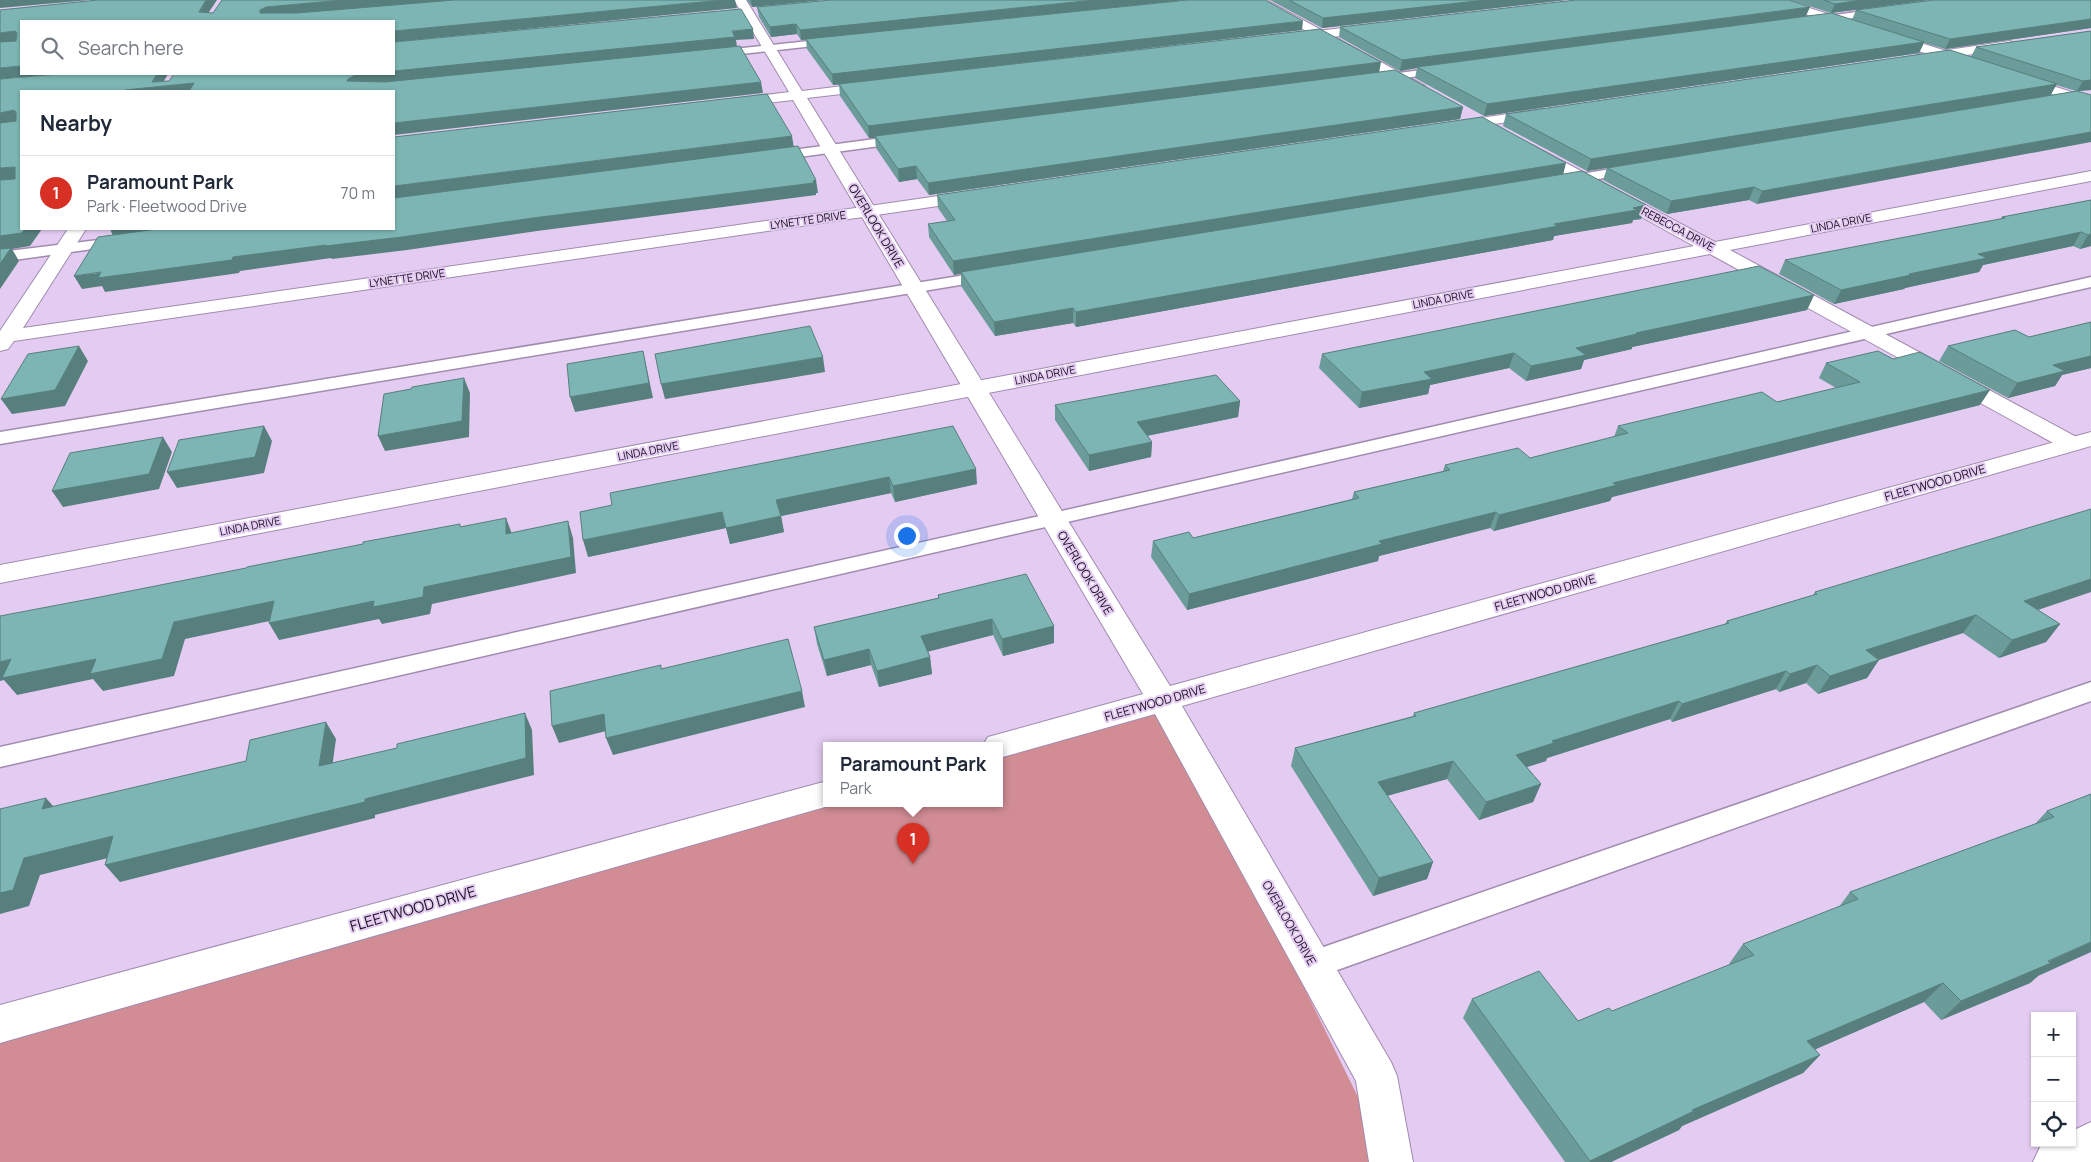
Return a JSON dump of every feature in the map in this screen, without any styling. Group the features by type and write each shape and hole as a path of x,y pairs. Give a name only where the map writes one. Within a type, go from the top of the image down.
{"street":[{"path":"1256,0 1439,99"},
{"path":"1772,0 1990,70"},
{"name":"OVERLOOK DRIVE","path":"748,9 768,48 1163,701 1376,1076 1391,1162"},
{"path":"1280,39 1388,26"},
{"path":"1904,60 2022,44"},
{"path":"2009,76 2091,103"},
{"path":"718,104 886,85"},
{"name":"REBECCA DRIVE","path":"1456,108 1867,332 2081,442"},
{"path":"1442,128 1560,111"},
{"name":"LINDA DRIVE","path":"0,574 2091,176"},
{"name":"LYNETTE DRIVE","path":"2,340 984,194"},
{"path":"2,340 76,230"},
{"name":"FLEETWOOD DRIVE","path":"1003,745 2081,442"},
{"name":"FLEETWOOD DRIVE","path":"0,1024 823,795"},
{"path":"2055,1162 2091,1144"}],"lane":[{"path":"1801,23 1898,9"},
{"path":"700,56 847,40"},
{"path":"1367,80 1456,68"},
{"path":"2045,102 2091,94"},
{"path":"760,158 918,138"},
{"path":"1544,184 1652,166"},
{"path":"0,257 139,238"},
{"path":"0,438 1003,274"},
{"path":"0,757 1053,520 2091,282"},
{"path":"1312,965 2091,691"}],"shaded area":[{"path":"1163,701 1390,1162 0,1162 0,1028 823,804 823,807 1003,807 1003,746"}],"building":[{"path":"98,0 206,0 199,12 213,13 222,0 343,0 266,7 260,10 260,13 297,13 454,0 723,0 395,31 395,20 20,20 20,66 0,68 0,42 16,41 17,33 15,31 0,33 0,10"},
{"path":"831,0 1095,0 800,30 796,24 770,27 757,7"},
{"path":"1188,0 1265,0 1303,21 832,74 806,39"},
{"path":"1289,0 1486,0 1323,18"},
{"path":"1576,0 1789,0 1810,7 1402,60 1340,27"},
{"path":"1824,0 1862,0 1835,4"},
{"path":"1934,0 2091,0 2091,19 1950,39 1856,10"},
{"path":"741,9 753,29 732,31 735,37 395,71 395,42"},
{"path":"1831,13 1924,42 1487,104 1417,67"},
{"path":"1320,29 1381,62 868,126 839,84"},
{"path":"2091,31 2091,80 2083,81 1976,47"},
{"path":"740,46 761,82 395,123 395,90 190,90 194,83 125,90 20,90 20,230 24,230 22,233 0,236 0,180 15,179 15,167 0,168 0,123 16,121 16,112 14,110 0,113 0,79 46,75 156,75 152,82 169,81 173,75 355,75 347,81 385,82"},
{"path":"1950,50 2057,84 1591,159 1506,114"},
{"path":"1395,70 1463,107 928,183 916,166 898,169 875,136"},
{"path":"2077,91 2091,95 2091,132 1762,191 1754,187 1671,201 1607,168"},
{"path":"767,94 792,136 395,186 395,137"},
{"path":"1482,117 1566,163 953,261 928,224 955,220 937,195"},
{"path":"798,146 816,180 813,181 814,183 533,218 402,237 233,257 232,260 98,278 101,272 74,276 98,237 150,230 395,230 395,198"},
{"path":"1582,171 1646,205 1633,208 1637,210 1554,224 1558,226 1342,265 1076,312 1073,308 994,322 961,272"},
{"path":"2091,200 2091,234 2088,235 2081,232 1978,254 1987,258 1841,290 1785,260 2005,218 2002,217"},
{"path":"11,248 0,264 0,249"},
{"path":"1759,266 1814,295 1636,333 1576,348 1586,355 1531,366 1514,353 1424,372 1432,379 1362,392 1322,354"},
{"path":"2091,322 2091,356 2053,365 2065,371 2017,383 1948,346 2015,330 2029,337"},
{"path":"810,326 823,357 661,384 655,354"},
{"path":"79,346 55,390 1,399 28,354"},
{"path":"643,351 649,383 570,397 567,364"},
{"path":"1878,351 1893,359 1920,352 1990,390 1613,483 1617,485 1499,515 1496,512 1379,541 1382,544 1189,594 1153,541 1189,532 1193,538 1359,498 1354,492 1450,470 1445,465 1518,448 1530,458 1628,433 1618,426 1762,392 1777,402 1860,382 1826,363"},
{"path":"1216,375 1240,401 1137,422 1152,442 1089,455 1055,405"},
{"path":"464,378 462,421 378,436 384,394"},
{"path":"264,426 255,457 167,472 179,440"},
{"path":"953,426 976,469 893,486 889,477 776,500 781,516 726,528 722,512 583,540 580,512 612,505 610,493"},
{"path":"163,437 149,474 52,491 70,453"},
{"path":"2091,509 2091,579 2024,601 2060,624 2012,640 1976,615 1866,650 1879,660 1830,676 1817,665 1790,674 1786,671 1682,704 1679,701 1552,741 1554,743 1516,755 1541,784 1486,802 1453,761 1378,782 1433,862 1379,878 1295,748 1416,716 1414,713 1729,623 1727,621 1817,594 1815,592"},
{"path":"506,518 506,534 568,521 571,557 424,587 423,597 373,607 374,601 269,623 274,601 174,622 162,659 90,674 96,659 2,678 11,659 0,662 0,616 246,568 363,544 363,542 460,524 460,527"},
{"path":"1026,574 1054,626 1002,639 992,619 921,636 930,657 877,671 869,649 824,660 814,627 939,598 938,595"},
{"path":"788,639 802,691 606,738 604,714 552,726 550,691 661,665 661,669"},
{"path":"525,713 526,758 365,799 365,802 105,865 113,836 24,858 13,890 0,893 0,809 46,798 42,809 246,761 250,740 326,722 319,766 397,748 397,744"},
{"path":"2091,794 2091,942 2048,961 2051,963 1961,1001 1943,983 1807,1041 1820,1055 1692,1110 1694,1111 1590,1161 1472,999 1539,971 1578,1021 1609,1008 1612,1011 1754,955 1743,944 1858,899 1850,892 2054,817 2047,811"}],"place":[{"name":"Paramount Park","path":"913,864"}]}
